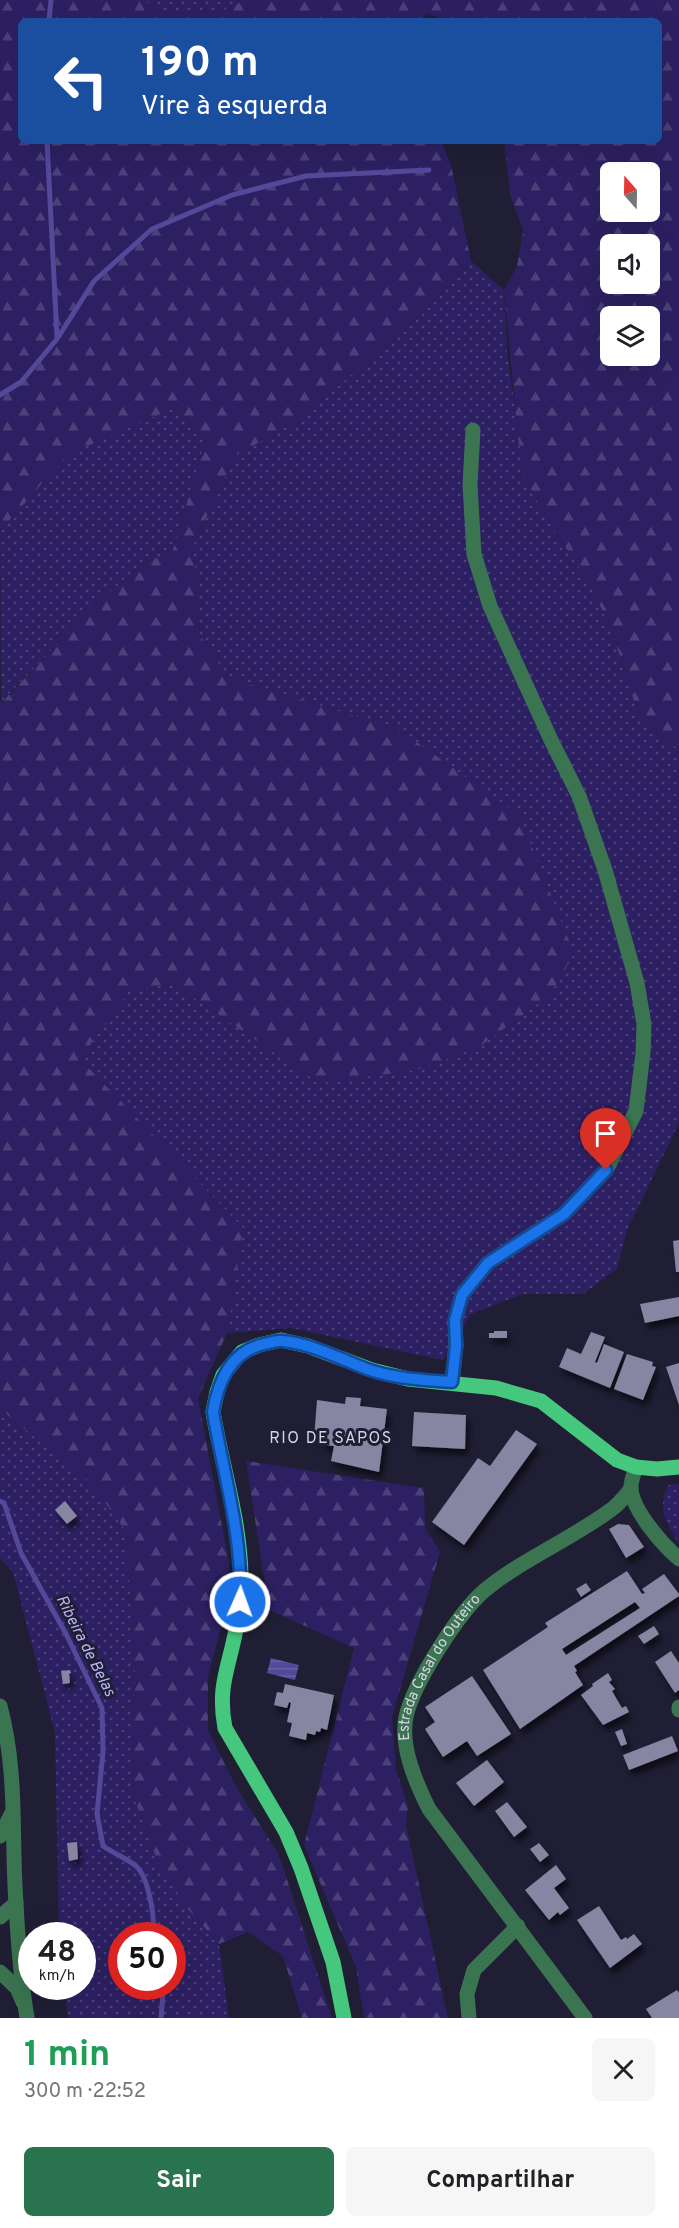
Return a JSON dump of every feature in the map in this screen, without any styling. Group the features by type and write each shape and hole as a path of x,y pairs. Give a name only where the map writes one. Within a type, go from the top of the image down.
{"main road":[{"path":"344,2018 333,1962 301,1868 286,1832 225,1728 222,1689 237,1629 241,1575 238,1535 213,1412 223,1376 242,1352 281,1340 308,1346 381,1373 408,1379 496,1388 541,1401 617,1460 636,1467 657,1469 679,1467"}],"street":[{"path":"452,1382 456,1346 455,1320 462,1295 488,1263 564,1214 606,1170 636,1112 644,1034 638,983 605,870 579,796 550,741 490,606 474,554 471,485 473,430"},
{"path":"636,1467 631,1489 642,1515 662,1544 679,1559"},
{"name":"Estrada Casal do Outeiro","path":"585,2018 429,1809 418,1788 407,1754 406,1718 425,1672 449,1632 484,1591 614,1509 631,1489"},
{"path":"0,1706 9,1739 14,1810 15,1903 27,2014"},
{"path":"0,1836 14,1810"},
{"path":"0,1898 15,1903"},
{"path":"0,1917 15,1903"},
{"path":"469,2018 467,1994 474,1970 518,1926"},
{"path":"0,1972 17,1988 27,2014"}],"green space":[{"path":"0,0 143,0 165,14 224,10 245,0 679,0 679,749 641,723 611,628 585,576 554,530 525,480 518,438 504,290 517,266 523,231 510,194 504,144 662,144 662,18 441,18 425,13 425,18 18,18 18,144 442,144 451,165 471,261 422,314 301,418 235,456 193,546 200,635 227,677 400,730 520,816 574,954 550,995 479,1047 417,1070 319,1083 172,983 129,991 80,1059 243,1228 227,1333 198,1398 229,1564 226,1608 208,1677 208,1730 234,1783 279,1855 332,2018 302,2018 283,1956 248,1932 219,1944 188,1909 159,1865 133,1795 135,1669 126,1531 89,1481 0,1409 0,700 2,702 95,605 144,562 172,553 206,438 174,408 67,455 0,531"},
{"path":"143,0 245,0 224,10 165,14"},
{"path":"471,261 504,290 507,351 525,480 554,530 585,576 611,628 641,723 679,749 679,1123 627,1230 617,1269 583,1294 523,1294 471,1314 443,1360 291,1328 227,1333 243,1228 79,1059 129,991 172,983 319,1083 400,730 227,677 200,635 193,546 235,456 301,418 422,314"},
{"path":"174,408 206,438 172,553 144,562 95,605 1,702 0,531 67,454"},
{"path":"0,1409 89,1481 126,1531 135,1669 133,1795 188,1909 219,1944 229,2018 68,2018 66,2000 96,2000 96,1922 59,1922 55,1733 13,1572 0,1558"},
{"path":"246,1461 424,1488 425,1528 440,1552 392,1717 396,1769 408,1806 406,1825 448,2018 364,2018 356,1967 304,1845 354,1648 269,1610"},
{"path":"679,1484 679,1545 665,1516 663,1501 668,1485"}],"shaded area":[{"path":"271,1658 299,1665 295,1680 267,1673"}],"building":[{"path":"679,1240 679,1272 676,1272 673,1241"},
{"path":"679,1297 679,1316 645,1323 640,1304"},
{"path":"494,1331 507,1331 507,1338 489,1338 489,1333 494,1333"},
{"path":"591,1332 605,1337 595,1362 597,1363 604,1344 624,1352 610,1388 559,1367 567,1348 581,1354"},
{"path":"627,1354 653,1362 652,1366 656,1367 643,1400 614,1389"},
{"path":"679,1363 679,1405 666,1367"},
{"path":"346,1397 361,1398 360,1406 387,1409 379,1472 331,1461 334,1446 323,1445 324,1439 314,1439 317,1400 345,1404"},
{"path":"414,1412 466,1415 465,1449 412,1446"},
{"path":"516,1430 537,1444 464,1545 432,1522 478,1458 490,1466"},
{"path":"65,1501 77,1516 67,1524 55,1510"},
{"path":"618,1524 629,1525 644,1547 626,1558 609,1529"},
{"path":"627,1571 642,1594 645,1593 642,1589 664,1574 679,1594 574,1666 583,1685 520,1729 483,1670 548,1627 545,1623","holes":["635,1602 640,1608 566,1655 562,1649"]},
{"path":"586,1583 591,1590 581,1597 576,1589"},
{"path":"654,1626 659,1634 644,1644 638,1636"},
{"path":"671,1651 679,1663 679,1690 675,1693 655,1662"},
{"path":"70,1670 70,1683 63,1684 61,1671"},
{"path":"608,1673 612,1680 609,1682 615,1689 612,1691 622,1708 626,1706 629,1712 603,1725 581,1695"},
{"path":"472,1676 511,1734 477,1756 467,1741 443,1757 425,1729 435,1722 425,1707"},
{"path":"285,1684 334,1695 327,1730 321,1728 320,1732 316,1731 315,1735 307,1733 306,1740 289,1736 292,1723 287,1722 291,1703 289,1702 287,1708 274,1705 277,1692 283,1693"},
{"path":"622,1729 627,1744 621,1746 615,1732"},
{"path":"672,1736 678,1751 629,1770 623,1755"},
{"path":"487,1760 504,1782 474,1806 456,1783"},
{"path":"507,1802 527,1827 514,1837 495,1811"},
{"path":"77,1842 78,1859 69,1861 67,1843"},
{"path":"539,1843 549,1855 540,1862 530,1849"},
{"path":"556,1865 566,1879 554,1888 569,1908 560,1915 558,1912 549,1920 525,1890"},
{"path":"599,1906 621,1940 634,1934 642,1944 610,1968 577,1920"},
{"path":"677,1990 679,2018 652,2018 646,2009"}],"waterway":[{"path":"49,18 51,0"},
{"path":"47,144 57,337"},
{"path":"0,395 21,382 57,339 94,281 152,229 232,195 306,176 429,170"},
{"name":"Ribeira de Belas","path":"0,1501 4,1503 21,1553 66,1634 102,1708 103,1752 97,1814 103,1846 132,1863 141,1872 150,1899 153,1922"},
{"name":"Ribeira de Belas","path":"161,2018 162,2000"}],"district":[{"name":"RIO DE SAPOS","path":"331,1439"}],"route":[{"path":"240,1602 241,1575 238,1535 213,1412 223,1376 233,1362 242,1352 281,1340 308,1346 372,1370 408,1379 452,1382 456,1346 455,1320 462,1295 488,1263 564,1214 606,1170"}]}
